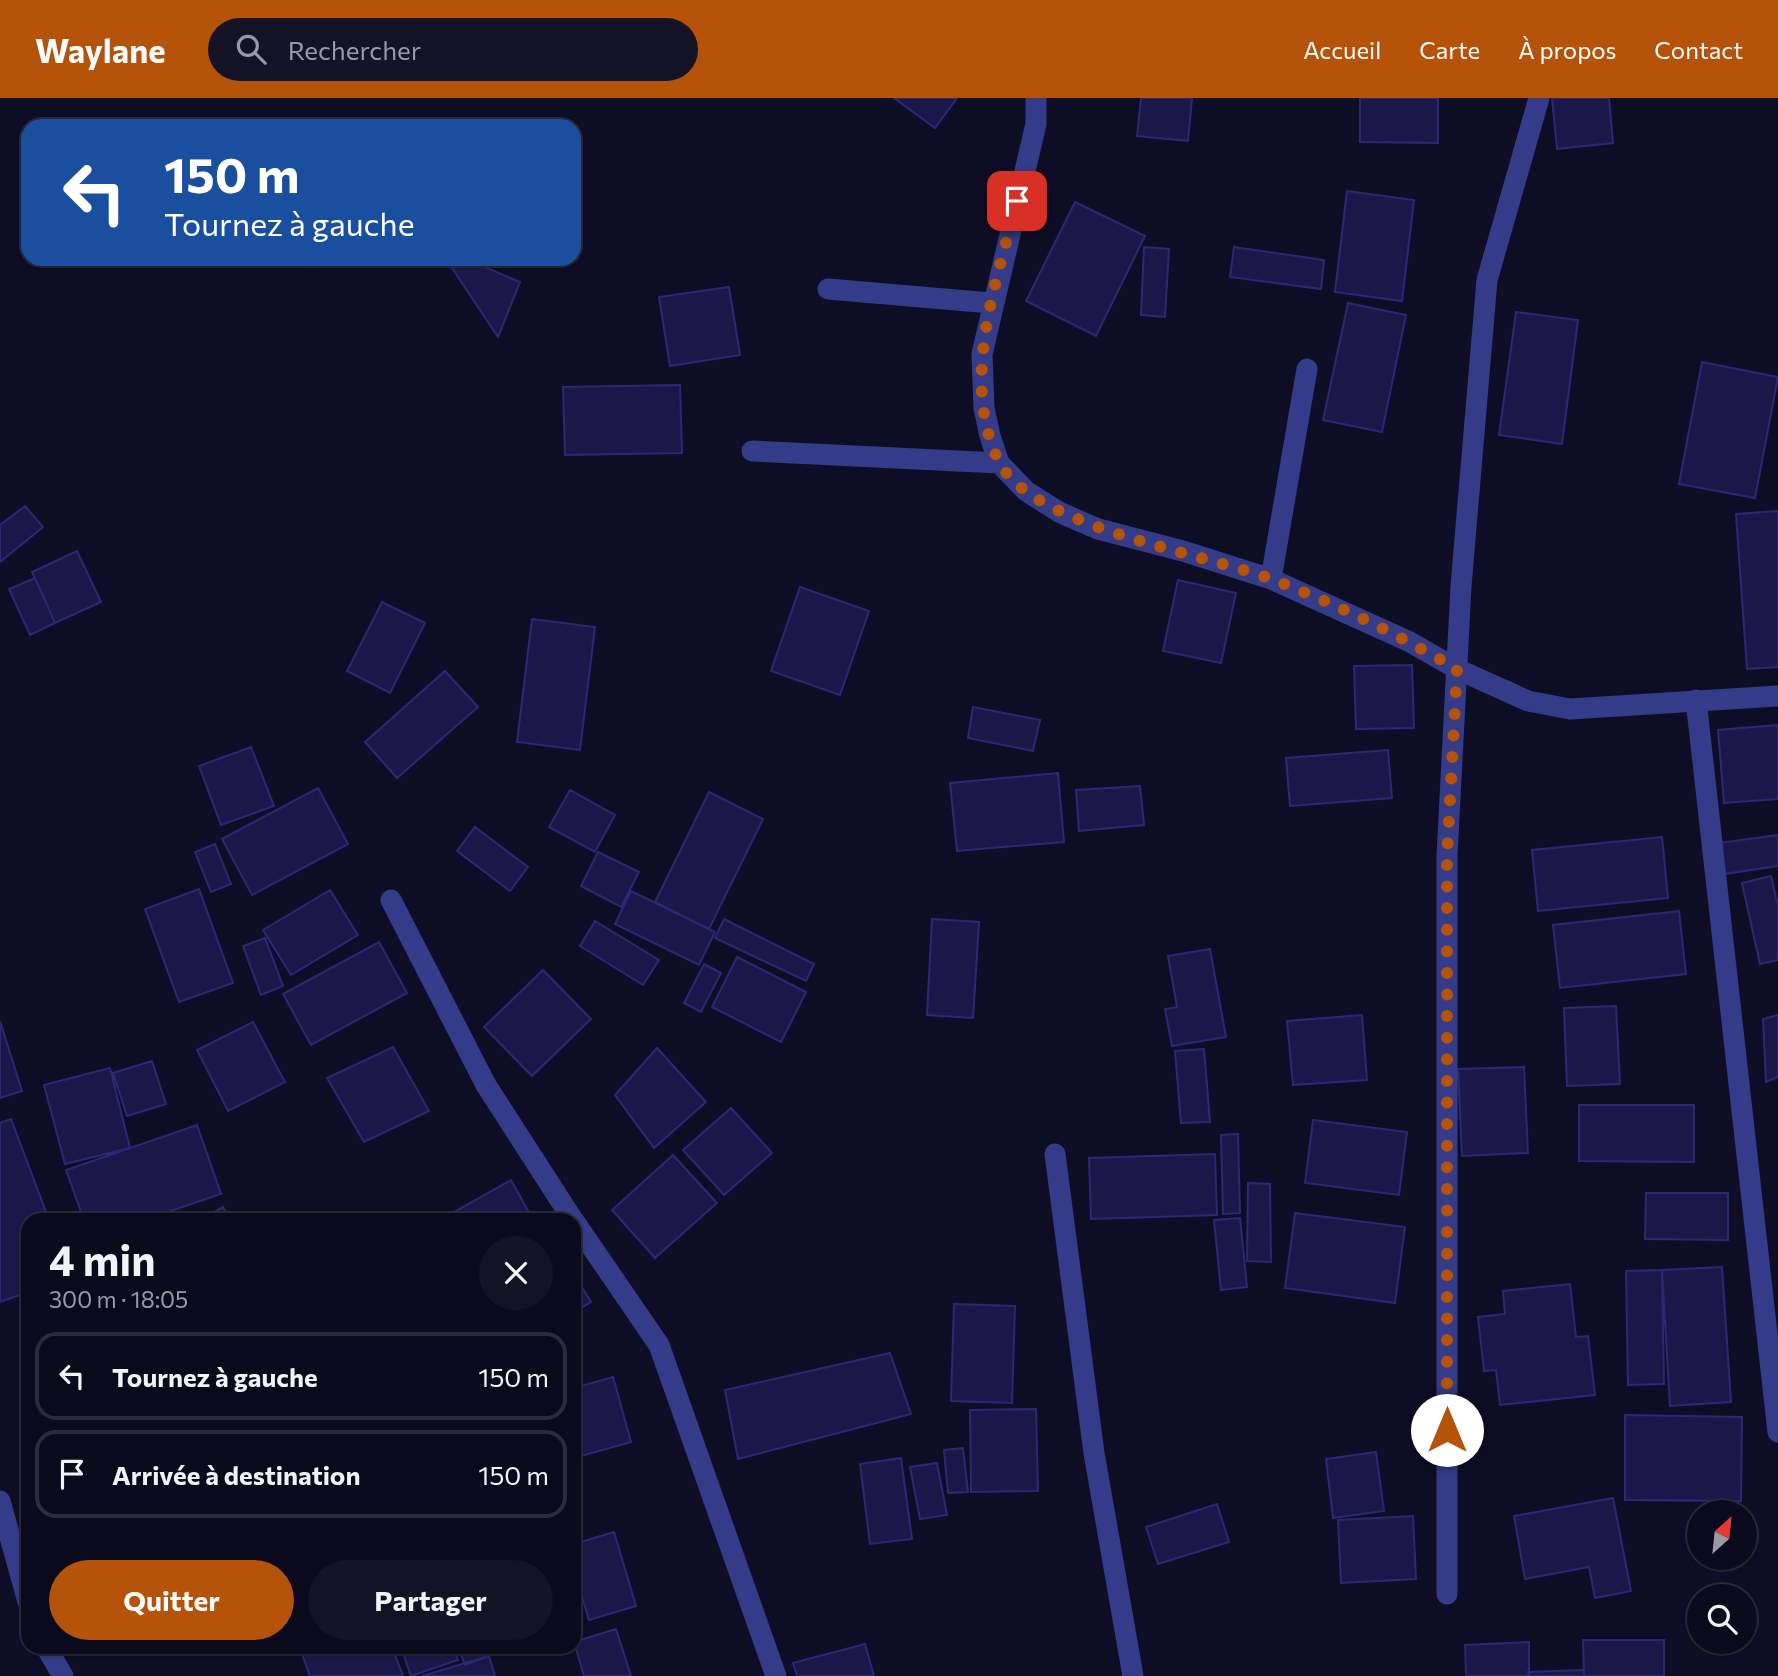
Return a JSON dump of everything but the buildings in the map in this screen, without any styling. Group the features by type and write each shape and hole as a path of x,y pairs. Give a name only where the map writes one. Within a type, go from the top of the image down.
{"street":[{"path":"1037,98 1036,124 991,303 982,354 984,408 999,463 1026,491 1072,518 1098,529 1183,551 1271,579 1410,642 1457,669 1528,701 1570,709 1778,696"},
{"path":"1447,1594 1447,856 1461,586 1487,280 1539,98"},
{"path":"828,289 991,303"},
{"path":"1271,579 1307,369"},
{"path":"752,452 999,463"},
{"path":"1696,700 1778,1432"},
{"path":"391,900 486,1085 568,1213"},
{"path":"1055,1154 1094,1453 1133,1676"},
{"path":"581,1233 659,1345 776,1676"},
{"path":"0,1501 21,1577"},
{"path":"50,1654 63,1676"}],"route":[{"path":"1017,201 991,303 982,354 984,408 989,436 999,463 1026,491 1059,512 1098,529 1183,551 1271,579 1410,642 1457,669 1447,856 1447,1430"}]}
